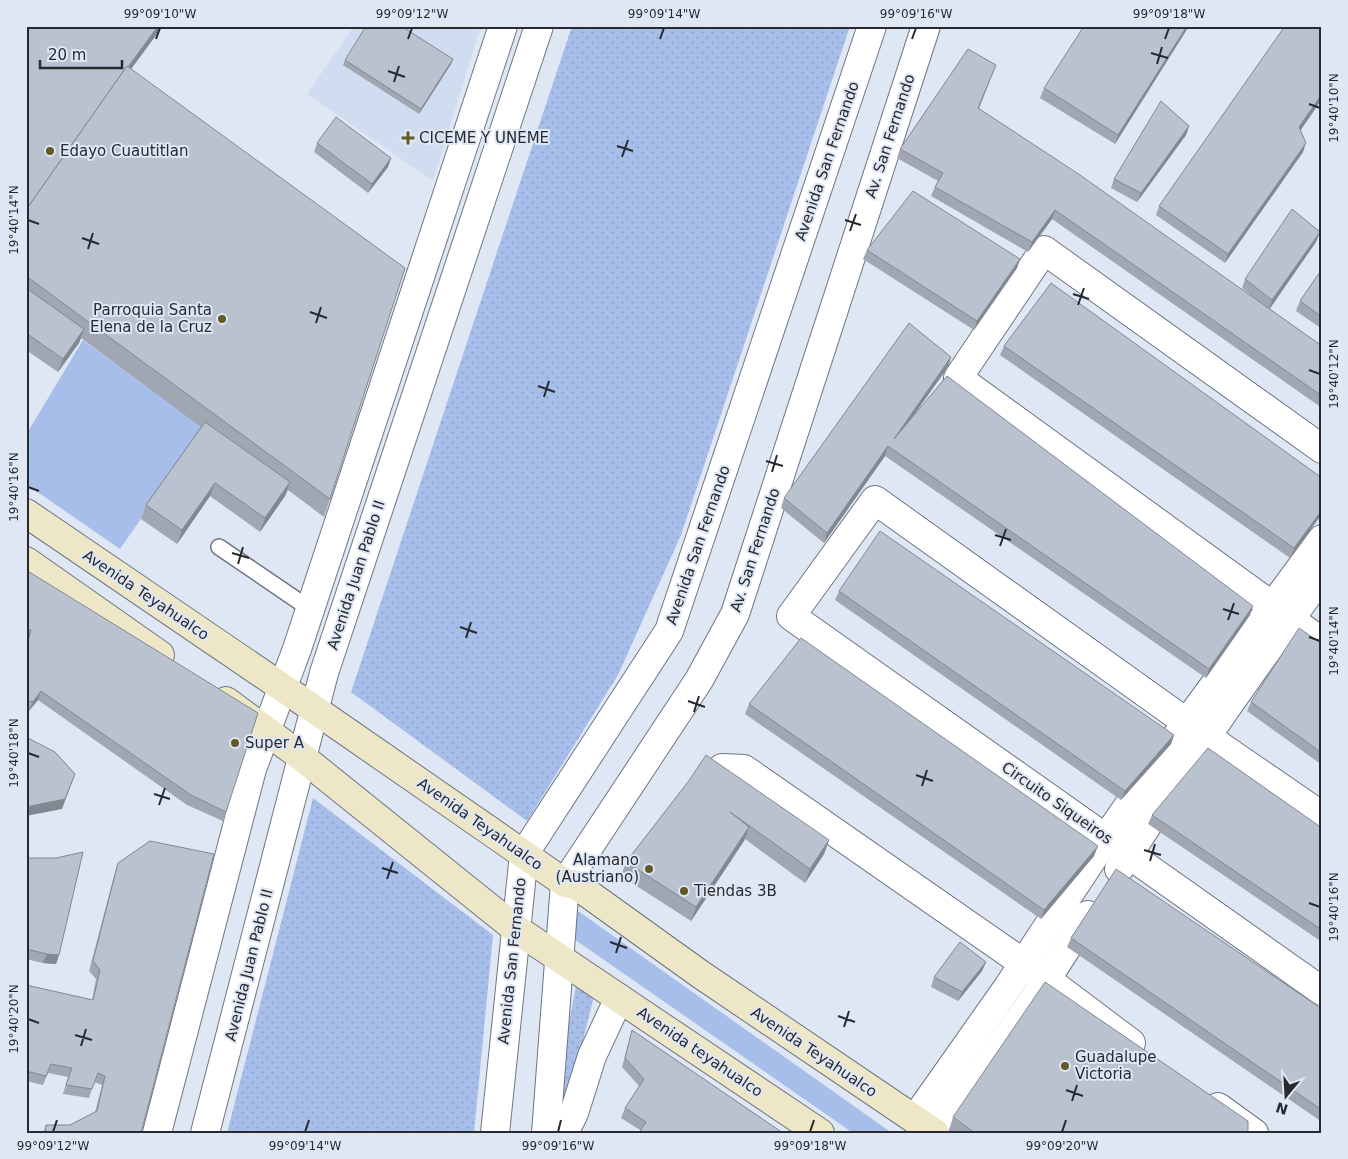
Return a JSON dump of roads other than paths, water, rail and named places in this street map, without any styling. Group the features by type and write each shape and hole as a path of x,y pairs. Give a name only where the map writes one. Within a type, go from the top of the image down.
{"main road":[{"name":"Avenida Teyahualco","path":"26,513 283,687 565,883 576,885 700,974 929,1128"},
{"path":"26,561 182,670"},
{"path":"206,688 302,758 516,930 570,965"},
{"name":"Avenida teyahualco","path":"570,965 820,1133"}],"street":[{"path":"157,1133 252,769 310,609 503,26"},
{"name":"Avenida Juan Pablo II","path":"205,1133 324,673 539,26"},
{"name":"Avenida San Fernando","path":"494,1133 524,854 669,631 872,26"},
{"name":"Av. San Fernando","path":"546,1133 570,965 565,883 699,680 735,614 926,26"},
{"path":"1322,449 1044,250 958,378 1322,642"},
{"name":"Circuito Siqueiros","path":"1197,730 875,500 791,616 1322,991"},
{"path":"929,1128 1023,964 1106,838 1197,730 1281,613 1322,539"},
{"path":"1281,613 1322,576"},
{"path":"1197,730 1322,816"},
{"path":"929,1128 1031,1003 1128,854 1197,730"},
{"path":"722,768 744,769 1046,980 1150,1056"},
{"path":"564,1133 574,1113 592,1056 618,998"},
{"path":"1198,1092 1254,1133"}],"lane":[{"path":"220,547 310,609"}],"place":[{"name":"CICEME Y UNEME","path":"408,138"},
{"name":"Edayo Cuautitlan","path":"50,151"},
{"name":"Parroquia Santa Elena de la Cruz","path":"222,319"},
{"name":"Super A","path":"235,743"},
{"name":"Alamano (Austriano)","path":"649,869"},
{"name":"Tiendas 3B","path":"684,891"},
{"name":"Guadalupe Victoria","path":"1065,1066"}]}
